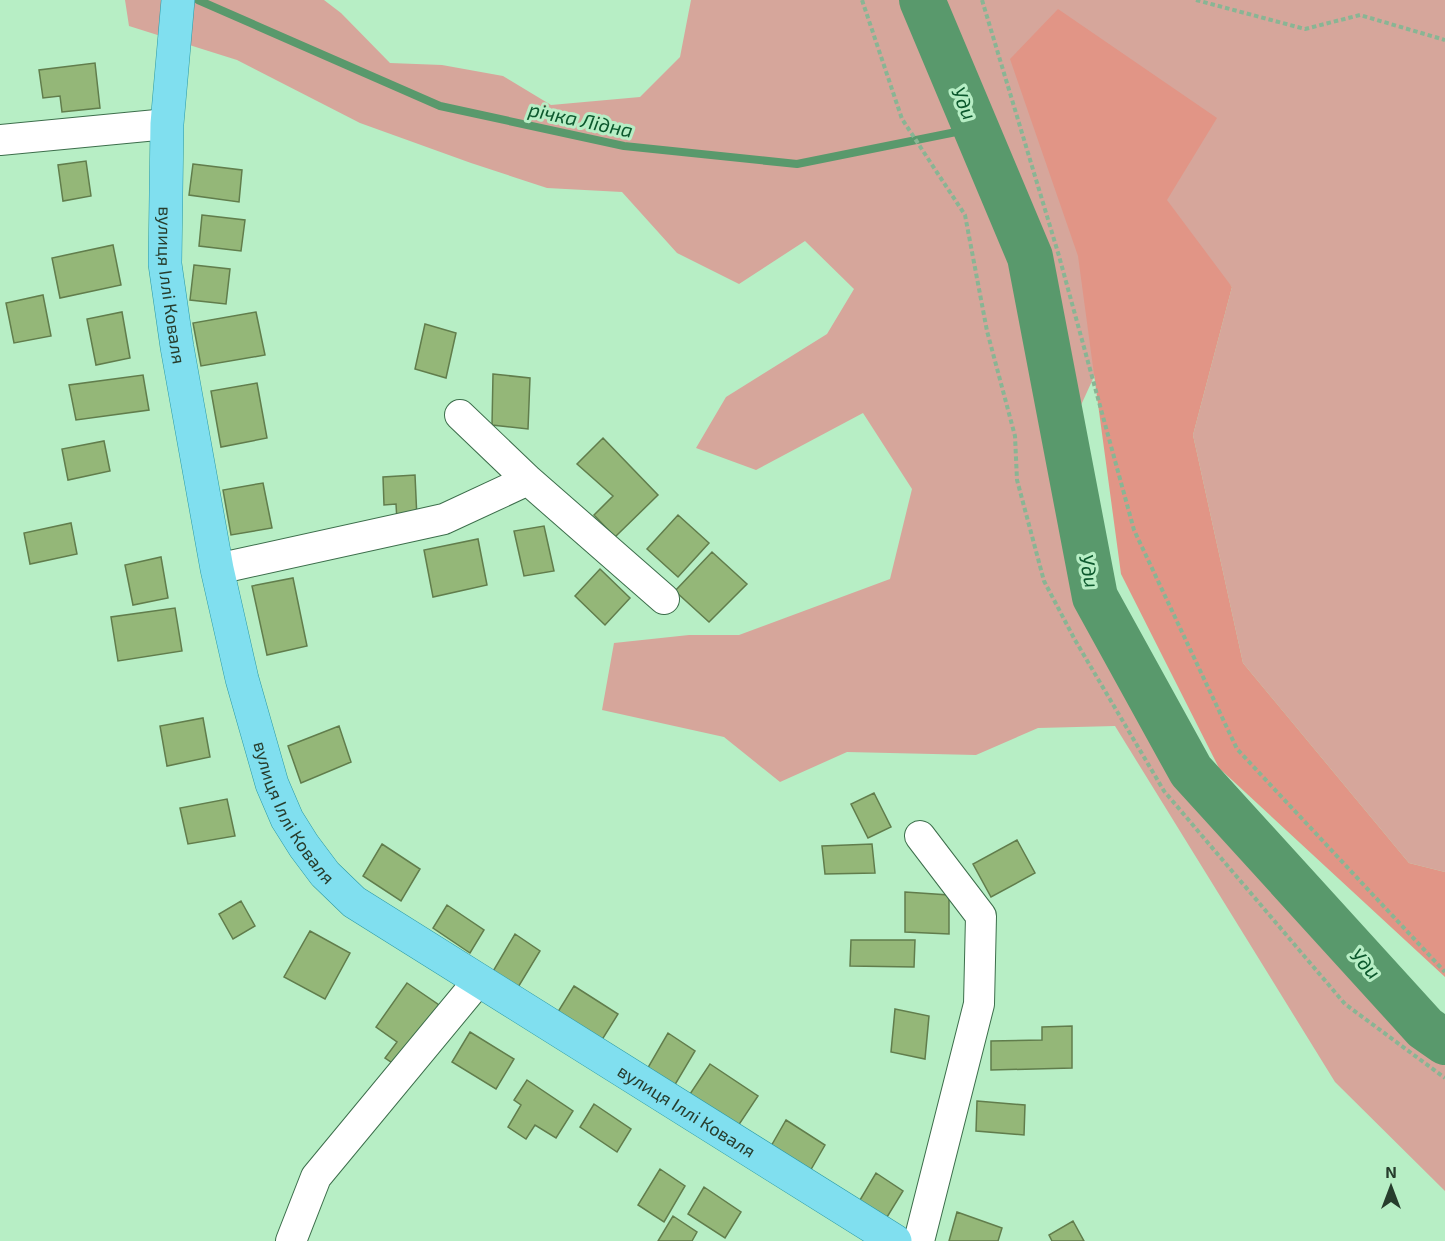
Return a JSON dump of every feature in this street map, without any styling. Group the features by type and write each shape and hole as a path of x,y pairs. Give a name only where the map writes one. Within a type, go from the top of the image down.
{"main road":[{"name":"вулиця Іллі Коваля","path":"178,0 167,124 165,264 177,347 218,569 258,737 272,784 287,819 325,874 354,902 895,1241"}],"street":[{"path":"0,140 167,124"},
{"path":"460,415 528,480 664,599"},
{"path":"218,569 444,519 528,480"},
{"path":"920,836 981,916 979,1004 920,1241"},
{"path":"291,1241 316,1177 479,980"}],"path":[{"path":"862,0 902,118 965,214 987,331 1015,436 1017,480 1044,581 1110,701 1164,791 1345,1004 1445,1078"},
{"path":"982,0 1059,256 1134,530 1238,749 1445,972"},
{"path":"1196,0 1305,29 1360,15 1445,40"}],"shaded area":[{"path":"125,0 324,0 341,13 390,63 442,65 503,76 551,105 640,97 680,57 691,0 911,0 1019,263 1073,595 1205,818 1383,1006 1445,1049 1445,1191 1335,1082 1115,726 1038,728 976,755 847,752 780,782 724,737 602,710 614,643 689,635 739,635 890,579 912,489 863,413 756,470 696,448 726,397 827,334 854,289 805,241 739,284 677,253 622,192 547,188 360,123 237,60 129,26"},
{"path":"934,0 1445,0 1445,872 1409,863 1243,663 1193,435 1232,287 1167,217 1071,427 1035,246"},
{"path":"1058,9 1217,118 1167,200 1232,287 1193,435 1243,663 1409,863 1445,872 1445,977 1219,768 1121,574 1078,256 1010,59"}],"building":[{"path":"95,63 100,108 62,112 60,96 43,98 39,70"},
{"path":"86,161 91,196 63,201 58,165"},
{"path":"193,164 242,170 239,202 189,195"},
{"path":"202,215 245,220 241,251 199,246"},
{"path":"113,245 121,285 60,298 52,258"},
{"path":"194,265 230,269 226,304 190,300"},
{"path":"43,295 51,336 14,343 6,303"},
{"path":"122,312 130,358 96,365 87,319"},
{"path":"256,312 265,355 201,366 193,323"},
{"path":"425,324 456,333 446,378 415,369"},
{"path":"493,374 530,378 528,429 492,425"},
{"path":"143,375 149,410 76,420 69,385"},
{"path":"257,383 267,438 221,447 211,391"},
{"path":"603,438 658,495 615,537 594,515 613,496 577,464"},
{"path":"104,441 110,471 68,480 62,449"},
{"path":"415,475 417,519 397,521 396,504 384,505 383,477"},
{"path":"263,483 272,528 231,535 223,490"},
{"path":"678,515 709,543 678,577 647,549"},
{"path":"71,523 77,554 30,564 24,533"},
{"path":"544,526 554,571 524,576 514,531"},
{"path":"478,539 487,585 433,597 424,550"},
{"path":"712,552 747,584 709,622 675,591"},
{"path":"161,557 168,598 133,605 125,565"},
{"path":"600,569 630,598 605,625 575,596"},
{"path":"293,578 307,646 267,655 252,586"},
{"path":"175,608 182,651 118,661 111,617"},
{"path":"203,718 210,757 167,766 160,726"},
{"path":"339,726 351,762 301,783 288,746"},
{"path":"874,793 891,827 868,838 851,804"},
{"path":"227,799 235,836 188,844 180,808"},
{"path":"1017,840 1035,873 991,897 973,864"},
{"path":"382,844 420,869 401,901 363,876"},
{"path":"872,844 875,873 825,874 822,846"},
{"path":"905,892 949,895 949,934 905,932"},
{"path":"241,901 255,926 233,939 219,914"},
{"path":"447,905 484,930 470,953 433,928"},
{"path":"310,931 350,953 325,999 284,977"},
{"path":"515,934 540,951 517,989 492,973"},
{"path":"851,940 915,940 914,967 850,966"},
{"path":"407,983 442,1007 400,1068 385,1058 397,1042 376,1027"},
{"path":"574,986 618,1014 600,1043 556,1015"},
{"path":"895,1009 929,1016 925,1059 891,1052"},
{"path":"1072,1026 1072,1068 991,1070 991,1041 1042,1040 1042,1027"},
{"path":"470,1032 514,1059 496,1089 452,1062"},
{"path":"668,1033 695,1051 673,1088 646,1071"},
{"path":"710,1064 758,1096 738,1126 690,1094"},
{"path":"527,1080 573,1111 556,1138 535,1125 526,1139 508,1127 521,1105 514,1100"},
{"path":"977,1101 1025,1105 1024,1135 976,1131"},
{"path":"594,1104 631,1129 617,1152 580,1127"},
{"path":"786,1120 825,1145 809,1173 770,1148"},
{"path":"660,1169 685,1186 664,1222 638,1205"},
{"path":"876,1173 903,1191 884,1222 857,1205"},
{"path":"704,1187 741,1212 725,1238 688,1214"},
{"path":"957,1212 1002,1228 998,1241 949,1241"},
{"path":"673,1216 697,1232 692,1241 658,1241"},
{"path":"1073,1221 1084,1241 1052,1241 1049,1235"}],"waterway":[{"name":"річка Лідна","path":"198,0 440,106 624,146 797,164 976,128"},
{"name":"Уди","path":"922,0 1030,257 1095,597 1191,771 1425,1028 1445,1042"}]}
